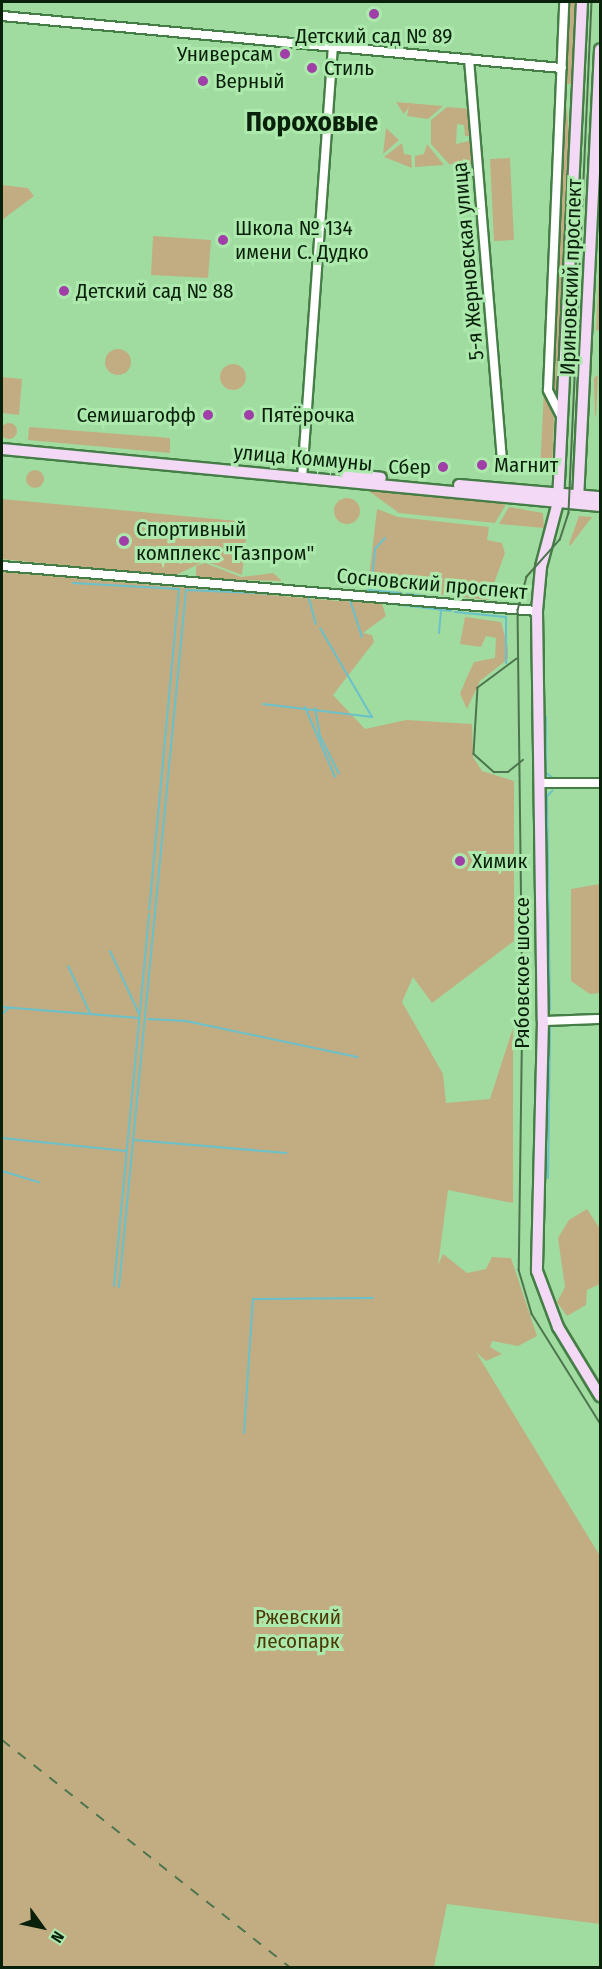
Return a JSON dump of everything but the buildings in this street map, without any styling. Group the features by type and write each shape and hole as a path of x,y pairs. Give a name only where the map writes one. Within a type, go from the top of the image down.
{"main road":[{"name":"Ириновский проспект","path":"558,498 582,2"},
{"name":"Ириновский проспект","path":"579,500 600,50"},
{"name":"улица Коммуны","path":"2,442 302,474"},
{"name":"улица Коммуны","path":"2,449 579,500 600,506"},
{"name":"улица Коммуны","path":"579,500 600,497"},
{"name":"Рябовское шоссе","path":"558,498 541,567 537,611 543,1021 537,1271 558,1327 600,1395"}],"street":[{"name":"Ириновский проспект","path":"562,418 548,390 564,2"},
{"path":"2,16 561,68"},
{"path":"302,474 333,46"},
{"name":"5-я Жерновская улица","path":"469,59 501,461"},
{"name":"Сосновский проспект","path":"2,566 537,611"},
{"path":"539,783 600,783"},
{"path":"543,1021 600,1019"}],"green space":[{"path":"568,2 576,2 573,84 565,84"},
{"path":"565,94 570,141 557,400 552,388"},
{"path":"396,102 443,106 428,119 407,116 409,107 404,114"},
{"path":"447,107 471,109 474,136 465,136 464,125 457,124 456,144 474,140 476,164 449,164 431,144 431,120"},
{"path":"386,128 399,140 383,154"},
{"path":"402,143 404,154 411,155 412,168 384,157"},
{"path":"427,144 444,165 415,167 415,156 424,154"},
{"path":"510,158 514,240 494,241 490,159"},
{"path":"2,185 28,188 34,196 2,220"},
{"path":"153,236 211,240 208,278 151,275"},
{"path":"600,246 600,331 596,330"},
{"path":"118,349 127,353 131,362 127,371 118,375 109,371 105,362 109,353"},
{"path":"233,364 242,368 246,377 242,386 233,390 224,386 220,377 224,368"},
{"path":"598,375 596,416 595,417 594,378"},
{"path":"2,377 22,379 19,415 2,413"},
{"path":"544,391 554,419 552,472 540,470"},
{"path":"9,423 15,425 17,431 15,437 9,439 3,437 1,431 3,425"},
{"path":"29,427 170,438 170,453 28,440"},
{"path":"244,450 288,454 287,460 244,455"},
{"path":"342,468 429,475 342,471"},
{"path":"35,470 41,473 44,479 41,485 35,488 29,485 26,479 29,473"},
{"path":"366,489 506,502 495,523 399,513"},
{"path":"347,498 356,502 360,511 356,520 347,524 338,520 334,511 338,502"},
{"name":"Cпортивный комплекс \"Газпром\"","path":"2,499 248,522 242,575 205,561 172,577 2,559"},
{"path":"509,507 543,513 544,528 499,524"},
{"path":"377,509 398,517 489,527 487,540 502,543 505,553 488,600 368,586"},
{"path":"579,516 592,517 570,546 569,544"},
{"path":"205,563 241,577 273,573 282,581 196,579 196,566"},
{"name":"Ржевский лесопарк","path":"2,572 339,601 356,597 382,604 386,616 363,633 372,635 374,642 333,695 365,729 406,720 472,724 473,757 482,771 514,781 514,941 432,1003 413,977 402,1002 443,1074 446,1103 490,1099 513,1028 513,1203 448,1190 438,1265 443,1254 467,1273 486,1269 492,1257 511,1258 537,1336 518,1346 492,1341 490,1347 502,1354 486,1361 476,1352 600,1556 600,1924 447,1904 434,1967 2,1968"},
{"path":"465,617 501,622 508,647 508,659 480,681 467,709 460,694 474,662 495,658 496,638 486,636 481,647 460,644"},
{"path":"600,884 600,993 590,994 571,981 571,889"},
{"path":"587,1209 600,1229 600,1284 587,1290 586,1305 567,1316 557,1302 565,1287 558,1238 569,1220"}],"waterway":[{"path":"371,590 375,549 385,538"},
{"path":"73,583 179,589 149,910"},
{"path":"119,1287 186,590 302,595"},
{"path":"368,590 401,593"},
{"path":"407,594 447,599"},
{"path":"308,595 316,624"},
{"path":"344,598 451,611"},
{"path":"350,600 362,637"},
{"path":"439,633 441,610"},
{"path":"455,612 506,617 506,663"},
{"path":"320,628 372,717"},
{"path":"263,704 372,717"},
{"path":"305,707 335,777"},
{"path":"315,708 320,736 339,774"},
{"path":"546,717 546,773 553,778"},
{"path":"550,1010 547,796 553,790"},
{"path":"114,1286 149,914"},
{"path":"110,951 139,1014"},
{"path":"68,966 90,1013"},
{"path":"2,1007 140,1018"},
{"path":"2,1014 9,1008"},
{"path":"148,1019 186,1021 357,1057"},
{"path":"548,1178 550,1028"},
{"path":"2,1138 126,1151"},
{"path":"135,1140 286,1153"},
{"path":"2,1171 39,1182"},
{"path":"244,1433 253,1299 373,1298"}],"tram line":[{"path":"592,2 569,513 560,540 527,577 518,610 523,999 519,1270 532,1314 600,1423"},
{"path":"517,659 478,688 474,754 494,772 508,772 523,760"}],"railway":[{"path":"2,1740 291,1968"}],"place":[{"name":"Детский сад № 89","path":"374,14"},
{"name":"Универсам","path":"285,54"},
{"name":"Стиль","path":"312,68"},
{"name":"Верный","path":"203,81"},
{"name":"Школа № 134 имени С. Дудко","path":"223,240"},
{"name":"Детский сад № 88","path":"64,291"},
{"name":"Семишагофф","path":"208,415"},
{"name":"Пятёрочка","path":"249,415"},
{"name":"Магнит","path":"482,465"},
{"name":"Сбер","path":"443,467"},
{"name":"Cпортивный комплекс \"Газпром\"","path":"124,541"},
{"name":"Химик","path":"460,861"}],"district":[{"name":"Пороховые","path":"312,123"}]}
